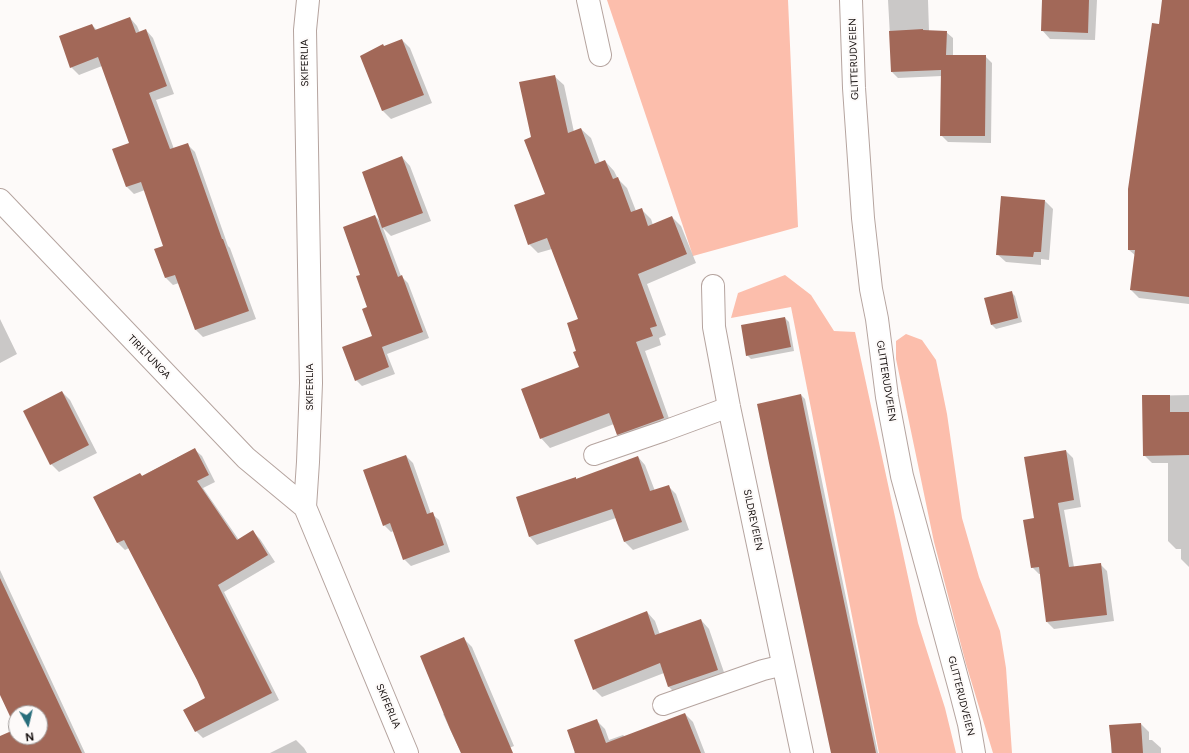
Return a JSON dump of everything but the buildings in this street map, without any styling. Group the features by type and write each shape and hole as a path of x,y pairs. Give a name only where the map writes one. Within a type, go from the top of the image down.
{"street":[{"name":"SKIFERLIA","path":"308,0 305,30 311,383 305,508 408,753"},
{"path":"588,0 600,55"},
{"name":"GLITTERUDVEIEN","path":"851,0 854,88 863,218 871,290 877,319 887,397 902,476 961,693 969,724 974,753"},
{"name":"TIRILTUNGA","path":"0,200 246,458 305,508"},
{"name":"SILDREVEIEN","path":"713,286 714,327 729,407 802,753"}],"lane":[{"path":"594,455 729,407"},
{"path":"663,705 763,670 784,665"}],"shaded area":[{"path":"607,0 788,0 798,227 693,256"},
{"path":"785,275 811,295 834,331 855,332 918,623 945,708 956,753 879,753 791,307 731,318 738,293"},
{"path":"906,334 922,340 936,360 947,414 962,518 979,577 1000,631 1006,668 1012,753 993,753 966,664 934,542 896,359 896,341"}]}
